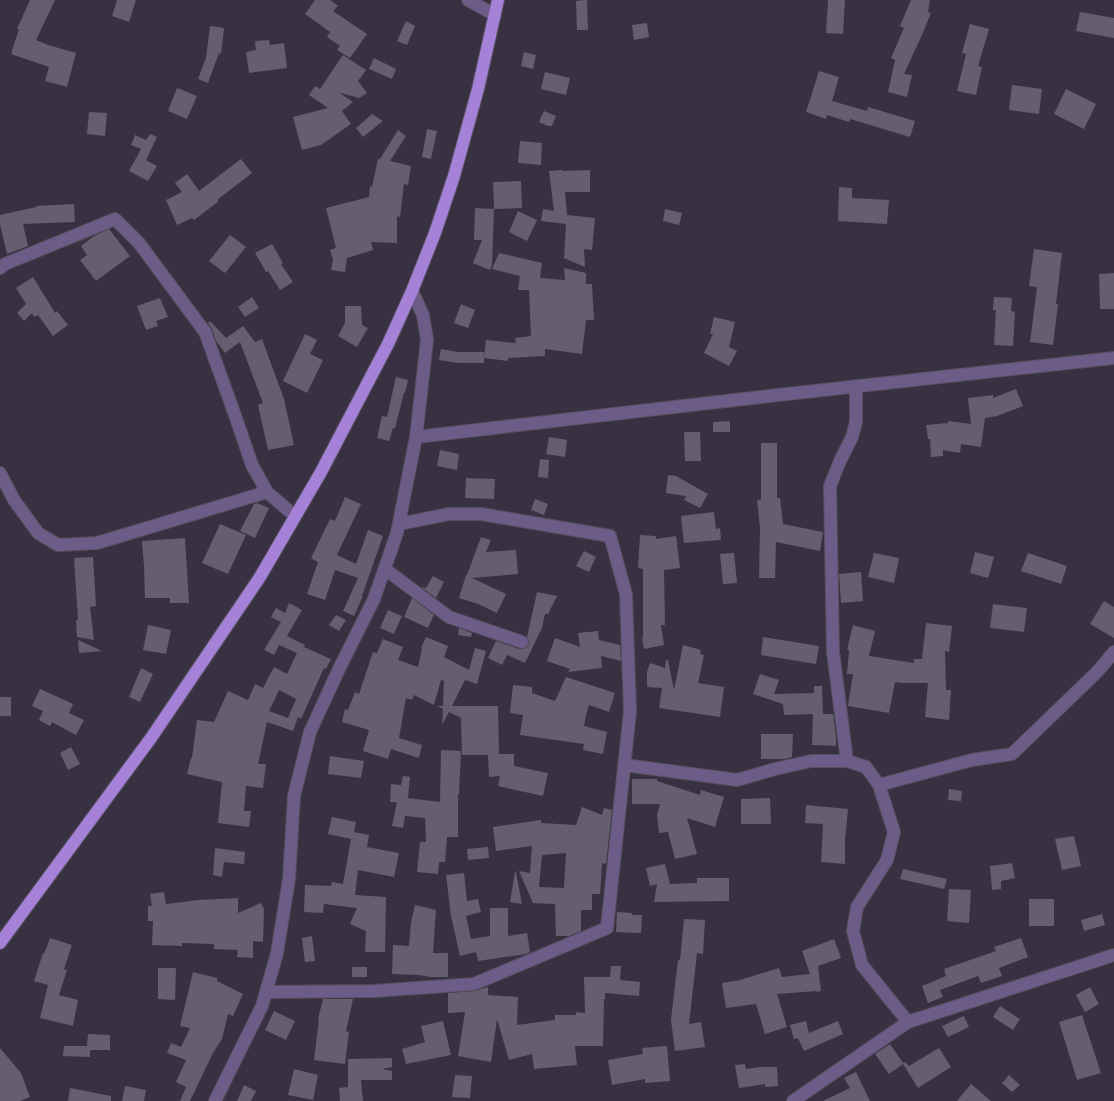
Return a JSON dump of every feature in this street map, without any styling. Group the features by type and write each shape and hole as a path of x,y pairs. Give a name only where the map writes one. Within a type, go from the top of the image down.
{"main road":[{"path":"0,943 151,738 260,577 321,472 384,351 412,291 434,233 454,176 478,89 498,0"}],"street":[{"path":"468,0 495,15"},
{"path":"0,268 5,264 115,219 139,243 205,332 252,465 267,492 295,516"},
{"path":"215,1101 262,1006 277,953 289,879 294,796 310,732 374,599 397,533 416,437 427,340 423,315 412,291"},
{"path":"416,437 1114,358"},
{"path":"847,761 833,652 830,486 852,437 856,422 856,386"},
{"path":"0,473 14,500 38,533 58,545 97,543 267,492"},
{"path":"266,992 374,991 474,984 607,928 630,711 626,594 610,536 481,514 449,514 399,524"},
{"path":"385,569 449,617 522,642"},
{"path":"878,785 972,760 1012,754 1097,672 1114,652"},
{"path":"625,765 737,780 775,769 811,761 847,761 866,767 878,785 894,832 888,860 857,907 853,931 862,965 908,1022"},
{"path":"792,1101 908,1022 1114,955"}],"building":[{"path":"30,0 55,0 36,40 76,53 67,87 45,81 49,67 11,54 19,29 17,29"},
{"path":"117,0 136,0 129,22 112,16"},
{"path":"315,0 330,0 338,6 333,11 367,34 350,58 337,50 340,46 327,37 330,32 305,14"},
{"path":"587,0 588,30 577,30 576,1"},
{"path":"828,0 845,0 843,34 826,33"},
{"path":"911,0 930,0 928,12 931,13 904,74 912,75 907,97 888,92 895,60 891,58 904,28 900,26"},
{"path":"1080,12 1114,18 1114,38 1076,31"},
{"path":"406,21 415,26 407,45 397,41"},
{"path":"647,23 649,37 634,40 632,25"},
{"path":"970,24 989,29 978,66 982,67 976,95 957,91 966,54 962,53"},
{"path":"210,26 224,28 221,54 219,53 208,83 198,79 206,58"},
{"path":"269,40 270,45 284,43 287,68 249,73 246,52 256,50 255,41"},
{"path":"524,52 536,55 533,69 521,66"},
{"path":"343,55 366,70 358,81 367,93 359,98 341,93 353,102 342,111 351,124 321,145 302,150 293,117 328,108 309,95 315,86 320,89"},
{"path":"374,58 396,69 392,79 369,69"},
{"path":"819,71 839,77 832,101 867,111 868,107 915,121 910,137 850,119 849,122 827,115 826,119 806,112"},
{"path":"545,72 570,78 566,95 541,89"},
{"path":"1012,85 1042,89 1039,114 1009,110"},
{"path":"177,88 197,96 187,119 168,111"},
{"path":"1066,89 1096,104 1084,129 1054,114"},
{"path":"544,111 556,116 552,126 539,122"},
{"path":"89,112 107,113 105,136 87,134"},
{"path":"372,114 383,121 363,137 356,128"},
{"path":"427,129 437,131 431,159 422,157"},
{"path":"398,130 406,136 390,161 411,166 408,185 404,184 400,217 397,216 397,243 371,242 373,250 347,258 345,272 331,270 333,260 330,250 336,248 326,208 369,197 370,186 372,187 378,159 380,159"},
{"path":"150,134 157,137 146,160 157,166 148,181 129,171 141,149 131,145 135,135 146,140"},
{"path":"520,141 542,143 541,165 518,163"},
{"path":"241,159 252,173 194,220 192,218 177,225 166,200 182,192 175,183 187,174 199,191"},
{"path":"590,170 590,192 565,192 567,215 595,218 592,250 584,249 585,267 564,258 566,224 541,221 543,209 554,211 549,171"},
{"path":"521,181 522,208 494,209 493,182"},
{"path":"839,187 852,188 852,198 889,200 887,224 838,221"},
{"path":"74,204 75,222 23,224 28,246 7,254 0,224 0,215 36,206"},
{"path":"475,208 494,209 492,265 490,270 473,263 482,240 474,240"},
{"path":"665,209 682,213 679,225 663,221"},
{"path":"518,211 537,220 527,241 509,232"},
{"path":"109,229 130,256 96,281 80,260 87,255 81,246 94,236"},
{"path":"230,235 246,247 225,273 209,261"},
{"path":"272,244 283,263 281,264 293,282 280,290 268,271 266,272 255,253"},
{"path":"1034,249 1062,253 1053,345 1030,342 1037,287 1029,286"},
{"path":"499,253 542,263 540,278 565,280 564,268 586,273 586,284 592,284 594,320 586,320 582,354 545,349 545,356 508,358 508,361 484,358 486,340 516,343 515,338 531,336 529,290 518,290 520,276 492,269"},
{"path":"1114,273 1114,309 1100,309 1099,274"},
{"path":"33,277 55,313 57,311 68,325 53,336 38,315 34,317 32,313 24,321 17,313 26,304 16,288"},
{"path":"252,297 259,308 245,317 238,307"},
{"path":"994,297 1012,298 1011,311 1015,312 1013,346 994,345 996,310 993,310"},
{"path":"160,298 168,317 156,321 158,326 146,330 137,306"},
{"path":"461,304 475,310 468,328 454,323"},
{"path":"345,306 361,306 362,325 368,328 357,347 338,336 345,323"},
{"path":"714,317 735,322 729,347 737,351 729,366 704,353 713,334 710,334"},
{"path":"210,321 226,338 243,326 255,342 262,339 284,399 294,445 268,450 258,405 263,403 240,342 225,353 216,341 212,329 208,323"},
{"path":"305,334 317,340 310,354 323,360 307,393 283,381"},
{"path":"441,349 458,352 484,352 484,363 458,363 439,360"},
{"path":"396,377 408,380 395,428 393,428 389,441 377,438 382,416 387,417"},
{"path":"1016,389 1023,406 997,416 985,418 981,447 961,444 960,453 943,450 943,456 931,457 930,439 928,439 926,425 948,423 948,421 971,424 968,398 993,395 993,398"},
{"path":"730,421 730,432 713,432 713,422"},
{"path":"684,432 700,432 701,461 685,461"},
{"path":"549,437 567,440 565,457 546,454"},
{"path":"761,443 777,443 777,498 780,498 783,524 823,532 820,551 776,542 775,578 759,578 760,528 757,500 761,500"},
{"path":"440,450 459,454 457,470 437,466"},
{"path":"540,459 549,460 548,478 538,477"},
{"path":"668,475 676,476 708,494 700,508 684,500 686,496 666,493"},
{"path":"466,478 495,479 494,499 465,498"},
{"path":"345,497 361,504 337,555 356,564 368,530 383,536 363,596 354,616 343,611 358,578 335,570 325,600 307,594 318,562 311,558 330,519 335,521"},
{"path":"535,499 548,504 544,515 531,510"},
{"path":"257,503 269,508 255,538 240,531 254,504"},
{"path":"714,512 716,529 720,528 721,540 684,543 681,516"},
{"path":"220,524 246,535 228,574 202,563"},
{"path":"640,535 656,536 656,539 676,536 680,568 664,570 665,625 661,625 664,645 644,649 642,639 643,569 638,568"},
{"path":"481,537 491,540 486,552 516,550 518,574 472,578 506,594 497,613 478,604 459,598 466,575"},
{"path":"185,538 189,603 170,603 170,598 145,598 142,541"},
{"path":"584,551 596,557 589,572 576,566"},
{"path":"975,552 994,557 988,578 970,573"},
{"path":"734,553 737,583 723,584 720,554"},
{"path":"874,553 899,558 894,583 868,577"},
{"path":"1028,553 1067,566 1061,584 1021,571"},
{"path":"93,557 96,606 90,607 94,640 77,637 76,620 78,620 74,558"},
{"path":"861,572 863,601 841,603 839,574"},
{"path":"433,576 444,582 436,598 421,587 426,588"},
{"path":"537,592 557,596 548,614 545,614 542,628 525,663 507,655 502,665 488,658 496,641 520,649 527,647 529,641 527,637"},
{"path":"412,598 434,615 428,628 404,617"},
{"path":"1104,601 1114,607 1114,638 1090,624"},
{"path":"289,603 302,610 287,636 305,645 304,647 331,659 326,669 324,668 301,719 298,717 293,731 267,722 258,764 266,764 263,788 246,786 244,811 251,811 249,827 218,823 222,782 187,774 192,758 197,720 214,722 228,691 248,700 255,684 263,688 274,667 287,674 297,653 279,645 274,655 264,650 281,622 271,617 276,608 285,613","holes":["279,690 296,699 288,718 269,711"]},
{"path":"993,604 1027,608 1024,632 990,628"},
{"path":"388,610 402,616 394,634 380,628"},
{"path":"336,615 346,620 339,631 329,625"},
{"path":"926,623 952,626 949,652 945,651 946,690 951,690 949,720 925,717 928,683 895,682 889,713 848,706 853,674 847,674 849,650 847,650 853,625 875,631 869,656 914,663 914,659 922,659"},
{"path":"148,625 171,630 166,654 143,650"},
{"path":"459,628 472,633 471,637 458,635"},
{"path":"598,631 599,640 620,645 621,661 601,656 602,668 568,672 570,669 547,661 555,638 580,647 578,633"},
{"path":"426,637 448,646 444,657 469,670 475,648 486,651 477,684 465,680 452,706 498,706 499,754 514,754 514,766 548,773 543,796 498,786 500,776 489,777 488,755 462,755 461,718 449,712 442,725 443,709 437,706 443,706 444,681 441,680 434,705 414,695 412,700 406,698 399,738 422,745 419,758 391,749 388,759 363,751 369,730 342,722 345,709 348,710 355,692 359,694 373,652 377,653 383,639 403,647 398,660 418,667 421,648"},
{"path":"763,637 819,646 816,664 761,655"},
{"path":"78,640 102,651 79,653"},
{"path":"683,645 701,650 700,654 704,655 698,683 724,687 720,717 659,708 662,688 647,687 647,672 650,663 665,668 666,660 668,660 674,690"},
{"path":"141,668 153,674 140,702 129,697"},
{"path":"760,674 779,680 774,694 814,693 814,686 822,686 823,714 833,714 836,746 812,745 813,714 784,715 783,704 753,694"},
{"path":"566,677 615,693 609,712 589,705 586,715 584,726 607,732 603,754 583,750 584,744 520,735 523,715 510,713 513,685 532,687 532,693 555,701"},
{"path":"40,689 73,704 69,713 84,720 76,735 52,722 50,726 39,720 43,711 32,706"},
{"path":"0,697 11,697 11,716 0,716"},
{"path":"761,734 793,734 792,757 785,759 761,759"},
{"path":"71,747 80,764 68,770 60,753"},
{"path":"441,750 461,751 458,794 458,837 447,837 445,862 439,862 438,874 417,872 420,842 426,842 425,818 405,816 403,828 392,826 397,802 390,802 391,784 401,785 403,776 410,777 408,798 440,802"},
{"path":"330,756 364,761 361,778 328,774"},
{"path":"632,779 657,779 657,781 700,795 701,790 724,797 715,827 687,818 697,854 675,859 668,832 659,833 657,814 660,804 632,804"},
{"path":"949,789 962,791 961,801 948,800"},
{"path":"770,798 771,824 741,824 741,799"},
{"path":"806,805 848,809 845,840 845,864 821,862 823,824 805,823"},
{"path":"582,807 602,815 604,808 612,810 606,864 602,863 600,894 592,894 592,910 581,910 581,931 569,936 556,936 555,904 533,903 519,871 530,873 532,846 496,851 493,827 541,820 541,823 576,825","holes":["566,853 564,888 539,887 542,855"]},
{"path":"332,817 356,822 354,832 369,835 367,847 399,853 394,877 358,870 355,895 386,897 385,952 365,952 366,931 350,924 357,908 324,904 323,913 304,912 305,885 331,886 332,882 343,884 351,839 328,834"},
{"path":"1074,836 1081,866 1062,870 1055,839"},
{"path":"488,847 489,858 468,860 467,849"},
{"path":"215,848 245,852 244,864 224,862 222,877 213,875"},
{"path":"1012,863 1015,878 1001,881 1001,889 992,890 990,866"},
{"path":"665,864 670,884 697,883 697,878 729,878 729,901 654,902 657,884 650,886 646,868"},
{"path":"903,869 947,879 944,889 900,879"},
{"path":"516,872 522,904 510,902"},
{"path":"464,873 467,901 478,899 481,912 466,916 471,939 490,936 490,908 508,908 508,936 527,933 530,952 526,954 478,961 476,952 460,956 451,916 446,875"},
{"path":"949,889 971,890 969,923 947,921"},
{"path":"164,892 166,904 198,900 238,898 238,913 261,903 264,909 263,942 253,941 253,958 237,957 238,950 214,949 214,944 182,943 182,946 152,945 153,921 148,921 148,906 152,906 150,894"},
{"path":"1029,899 1054,899 1054,926 1029,926"},
{"path":"415,905 436,910 433,953 448,953 448,977 392,974 393,945 409,946 411,922"},
{"path":"617,912 642,915 641,933 616,932"},
{"path":"1102,914 1105,925 1084,931 1081,920"},
{"path":"684,919 705,920 703,954 697,953 689,1024 701,1022 705,1047 675,1051 671,1020 678,960 680,960"},
{"path":"312,936 315,961 305,962 302,938"},
{"path":"50,938 72,945 64,969 67,970 59,995 78,1000 73,1026 40,1018 48,985 34,981 43,953 44,954"},
{"path":"1021,938 1028,957 999,968 1002,976 981,983 978,976 940,990 943,997 928,1003 922,986 946,976 944,969 996,951 994,947"},
{"path":"834,939 841,958 818,966 821,991 777,994 787,1027 765,1034 756,1004 726,1008 722,983 740,980 779,968 782,977 810,974 802,951"},
{"path":"611,966 621,966 620,980 640,982 639,996 605,993 603,1046 575,1046 577,1065 534,1069 532,1054 509,1060 497,1019 491,1062 458,1056 465,1012 448,1013 448,993 475,991 488,987 488,995 518,997 517,1025 555,1020 555,1015 576,1015 576,1012 585,1013 584,977 610,977"},
{"path":"352,967 367,967 367,977 352,977"},
{"path":"158,968 176,968 175,1000 158,999"},
{"path":"193,972 217,978 217,981 243,994 233,1016 228,1014 222,1039 213,1053 190,1101 180,1101 186,1087 176,1082 186,1060 167,1053 171,1043 181,1047 190,1028 180,1026"},
{"path":"1090,987 1099,1004 1085,1012 1076,995"},
{"path":"323,999 353,999 346,1031 349,1032 345,1064 314,1060 318,1019"},
{"path":"1000,1006 1020,1019 1013,1030 993,1017"},
{"path":"274,1011 295,1021 286,1040 265,1030"},
{"path":"1082,1015 1101,1073 1077,1080 1059,1022"},
{"path":"964,1016 969,1027 948,1037 942,1026"},
{"path":"443,1021 451,1055 406,1064 402,1049 425,1042 421,1026"},
{"path":"806,1021 809,1033 838,1021 843,1034 804,1051 798,1038 794,1039 790,1025"},
{"path":"88,1034 110,1035 110,1050 90,1050 90,1057 63,1056 64,1046 87,1046"},
{"path":"890,1044 903,1063 905,1062 909,1066 939,1048 951,1067 918,1088 903,1064 889,1074 875,1054"},
{"path":"667,1046 670,1081 645,1083 645,1079 612,1085 608,1060 643,1054 642,1048"},
{"path":"0,1048 21,1073 30,1097 20,1101 0,1101"},
{"path":"392,1058 392,1067 382,1069 392,1071 392,1080 361,1080 363,1101 340,1101 339,1088 348,1087 348,1059"},
{"path":"745,1064 746,1069 777,1067 778,1086 765,1087 765,1084 739,1088 735,1065"},
{"path":"294,1069 318,1075 313,1100 288,1095"},
{"path":"856,1072 870,1101 823,1101 850,1088 844,1078"},
{"path":"455,1075 472,1076 470,1098 452,1097"},
{"path":"1009,1075 1020,1085 1012,1092 1002,1083"},
{"path":"971,1084 991,1101 957,1101"},
{"path":"244,1085 256,1091 251,1101 237,1101"},
{"path":"125,1086 146,1090 144,1101 122,1101"},
{"path":"70,1088 111,1096 111,1101 68,1101"}]}
